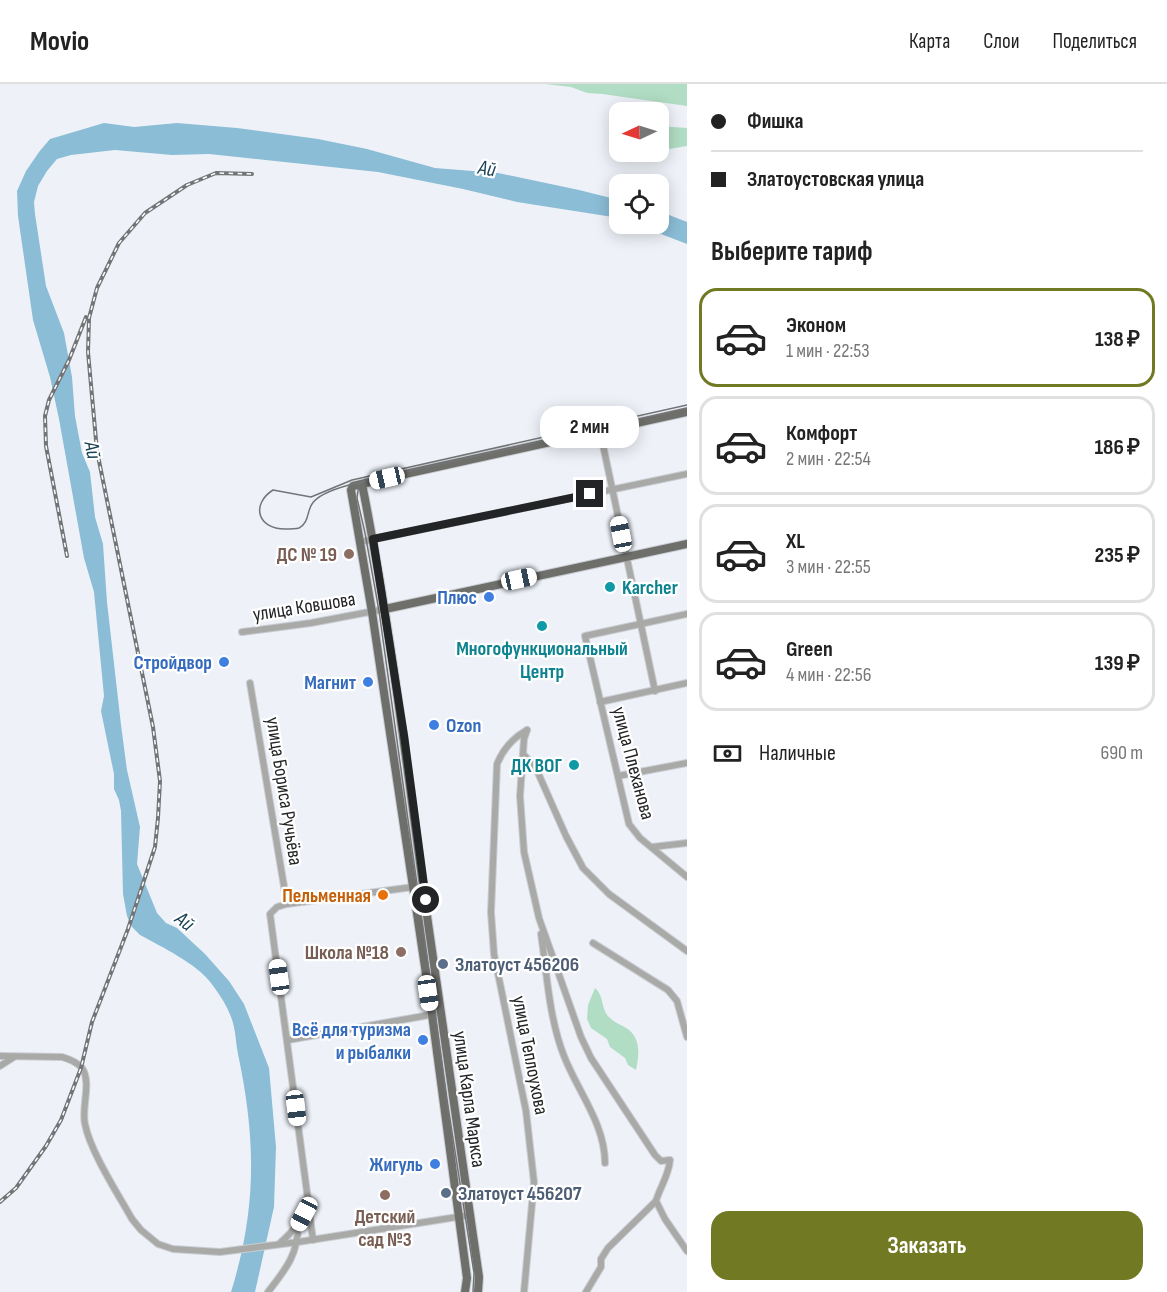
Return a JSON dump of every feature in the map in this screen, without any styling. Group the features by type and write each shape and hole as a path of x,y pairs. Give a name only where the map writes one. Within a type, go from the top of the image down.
{"main road":[{"path":"362,484 687,412"},
{"name":"улица Карла Маркса","path":"465,1292 467,1278 432,1014 372,612 351,490 353,486 362,484 404,735 479,1277 478,1292"},
{"name":"улица Ковшова","path":"384,609 687,544"}],"street":[{"path":"600,430 655,691"},
{"path":"360,542 687,474"},
{"name":"улица Ковшова","path":"242,632 311,623 384,609"},
{"path":"640,624 687,614"},
{"name":"улица Плеханова","path":"640,624 585,636 629,824 640,838 687,876"},
{"name":"улица Бориса Ручьёва","path":"250,683 286,904"},
{"path":"600,702 687,684"},
{"name":"улица Теплоухова","path":"523,754 527,730 516,736 508,745 497,764 491,912 494,954 526,1111 534,1182 524,1292"},
{"path":"523,754 520,796 524,852 539,918 557,1036 564,1058 604,1143 605,1163"},
{"path":"523,754 535,765 566,836 583,868 609,894 687,951"},
{"path":"618,776 687,764"},
{"path":"652,847 687,843"},
{"path":"313,1240 270,914 277,907 286,904 413,887"},
{"path":"539,918 581,1037 591,1058 655,1155 661,1161 670,1160 669,1173 656,1202 608,1248 601,1259 601,1267 586,1292"},
{"path":"593,943 668,990 677,1000 687,1037"},
{"path":"288,1040 441,1012"},
{"path":"0,1056 62,1057 81,1068 85,1082 84,1123 89,1139 132,1219 158,1244 173,1249 220,1252 470,1215"},
{"path":"0,1066 15,1056"},
{"path":"277,1244 298,1226 308,1200"},
{"path":"656,1202 687,1251"},
{"path":"268,1292 290,1263 298,1242 298,1226"}],"green space":[{"path":"545,84 687,84 687,106 587,93 571,87"},
{"path":"669,127 687,128 687,146 669,149"},
{"path":"595,988 600,994 609,1017 629,1030 636,1038 638,1054 636,1070 610,1047 607,1039 591,1028 587,1019 588,1005"}],"water":[{"path":"104,123 134,127 177,123 237,128 318,139 367,149 435,168 498,173 609,198 609,216 517,202 378,172 209,154 172,155 115,150 71,155 57,159 38,186 34,202 46,286 64,333 72,377 75,416 82,453 90,472 95,517 103,544 121,725 127,770 140,827 137,864 157,913 205,954 229,981 244,1004 269,1068 276,1147 274,1207 255,1292 231,1292 246,1231 251,1173 248,1115 233,1021 222,999 205,976 178,956 140,935 132,927 127,916 123,894 121,811 114,789 114,774 101,711 104,696 94,592 84,558 50,377 33,320 18,216 17,191 26,171 50,139"},
{"path":"669,215 687,222 687,244 661,234 669,234"}],"tram line":[{"path":"687,405 352,480 311,497 273,490 262,502 260,515 268,525 276,528 299,528 305,523 315,500 339,488 687,408"},
{"path":"365,479 359,484 357,498 379,611 447,1100 474,1273 473,1292"}],"railway":[{"path":"0,1202 16,1188 46,1146 61,1120 81,1068 92,1022 128,929 155,847 158,818 160,781 153,727 97,451 88,352 89,318 97,288 119,243 145,213 187,185 216,173 252,174"},
{"path":"67,556 46,446 45,416 49,400 69,360 86,317"}],"place":[{"name":"ДС № 19","path":"349,554"},
{"name":"Karcher","path":"610,587"},
{"name":"Плюс","path":"489,597"},
{"name":"Многофункциональный Центр","path":"542,626"},
{"name":"Стройдвор","path":"224,662"},
{"name":"Магнит","path":"368,682"},
{"name":"Ozon","path":"434,725"},
{"name":"ДК ВОГ","path":"574,765"},
{"name":"Пельменная","path":"383,895"},
{"name":"Школа №18","path":"401,952"},
{"name":"Златоуст 456206","path":"443,964"},
{"name":"Всё для туризма и рыбалки","path":"423,1040"},
{"name":"Жигуль","path":"435,1164"},
{"name":"Златоуст 456207","path":"446,1193"},
{"name":"Детский сад №3","path":"385,1195"}],"route":[{"path":"426,900 404,735 373,539 590,494"}],"water label":[{"name":"Ай","path":"487,168"},
{"name":"Ай","path":"93,450"},
{"name":"Ай","path":"185,921"}]}
